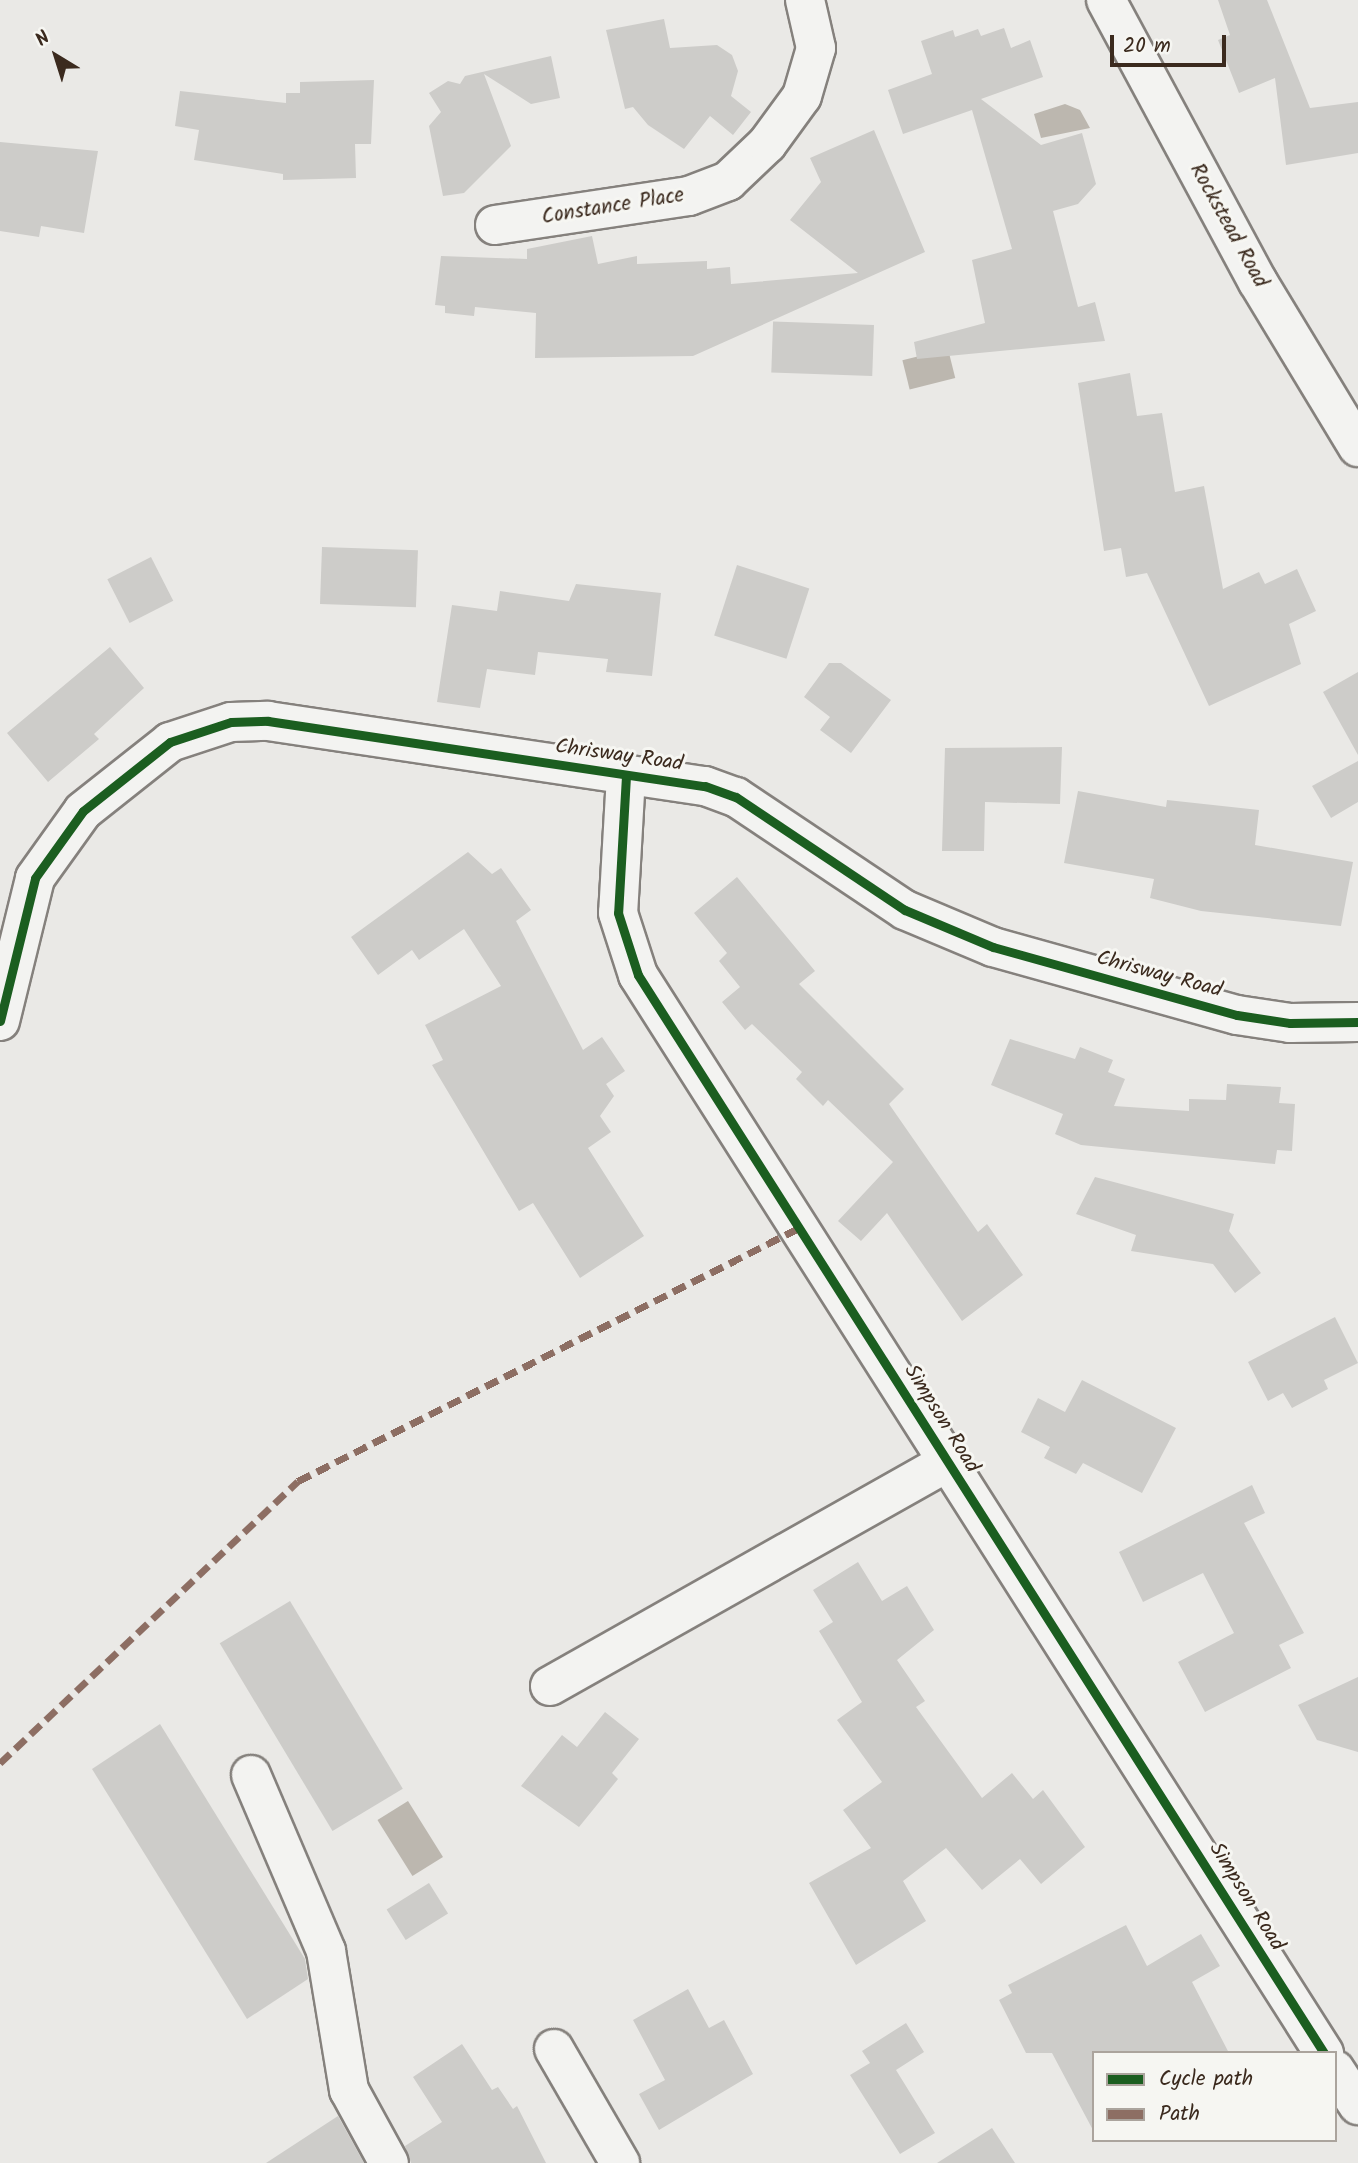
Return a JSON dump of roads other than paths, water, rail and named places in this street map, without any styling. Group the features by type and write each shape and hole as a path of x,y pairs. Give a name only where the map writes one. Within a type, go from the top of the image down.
{"street":[{"name":"Constance Place","path":"495,225 689,196 728,181 767,144 802,96 816,48 805,0"},
{"name":"Rockstead Road","path":"1106,0 1258,282 1358,447"},
{"name":"Chrisway Road","path":"0,1021 22,916 56,841 109,786 196,730 268,721 705,786 736,797 905,910 993,947 1237,1015 1303,1024 1358,1022"},
{"name":"Simpson Road","path":"626,776 618,913 638,975 1323,2051"},
{"path":"550,1686 948,1462"},
{"path":"251,1775 326,1951 349,2090 389,2163"},
{"path":"554,2049 620,2163"},
{"path":"1337,2073 1358,2105"}]}
